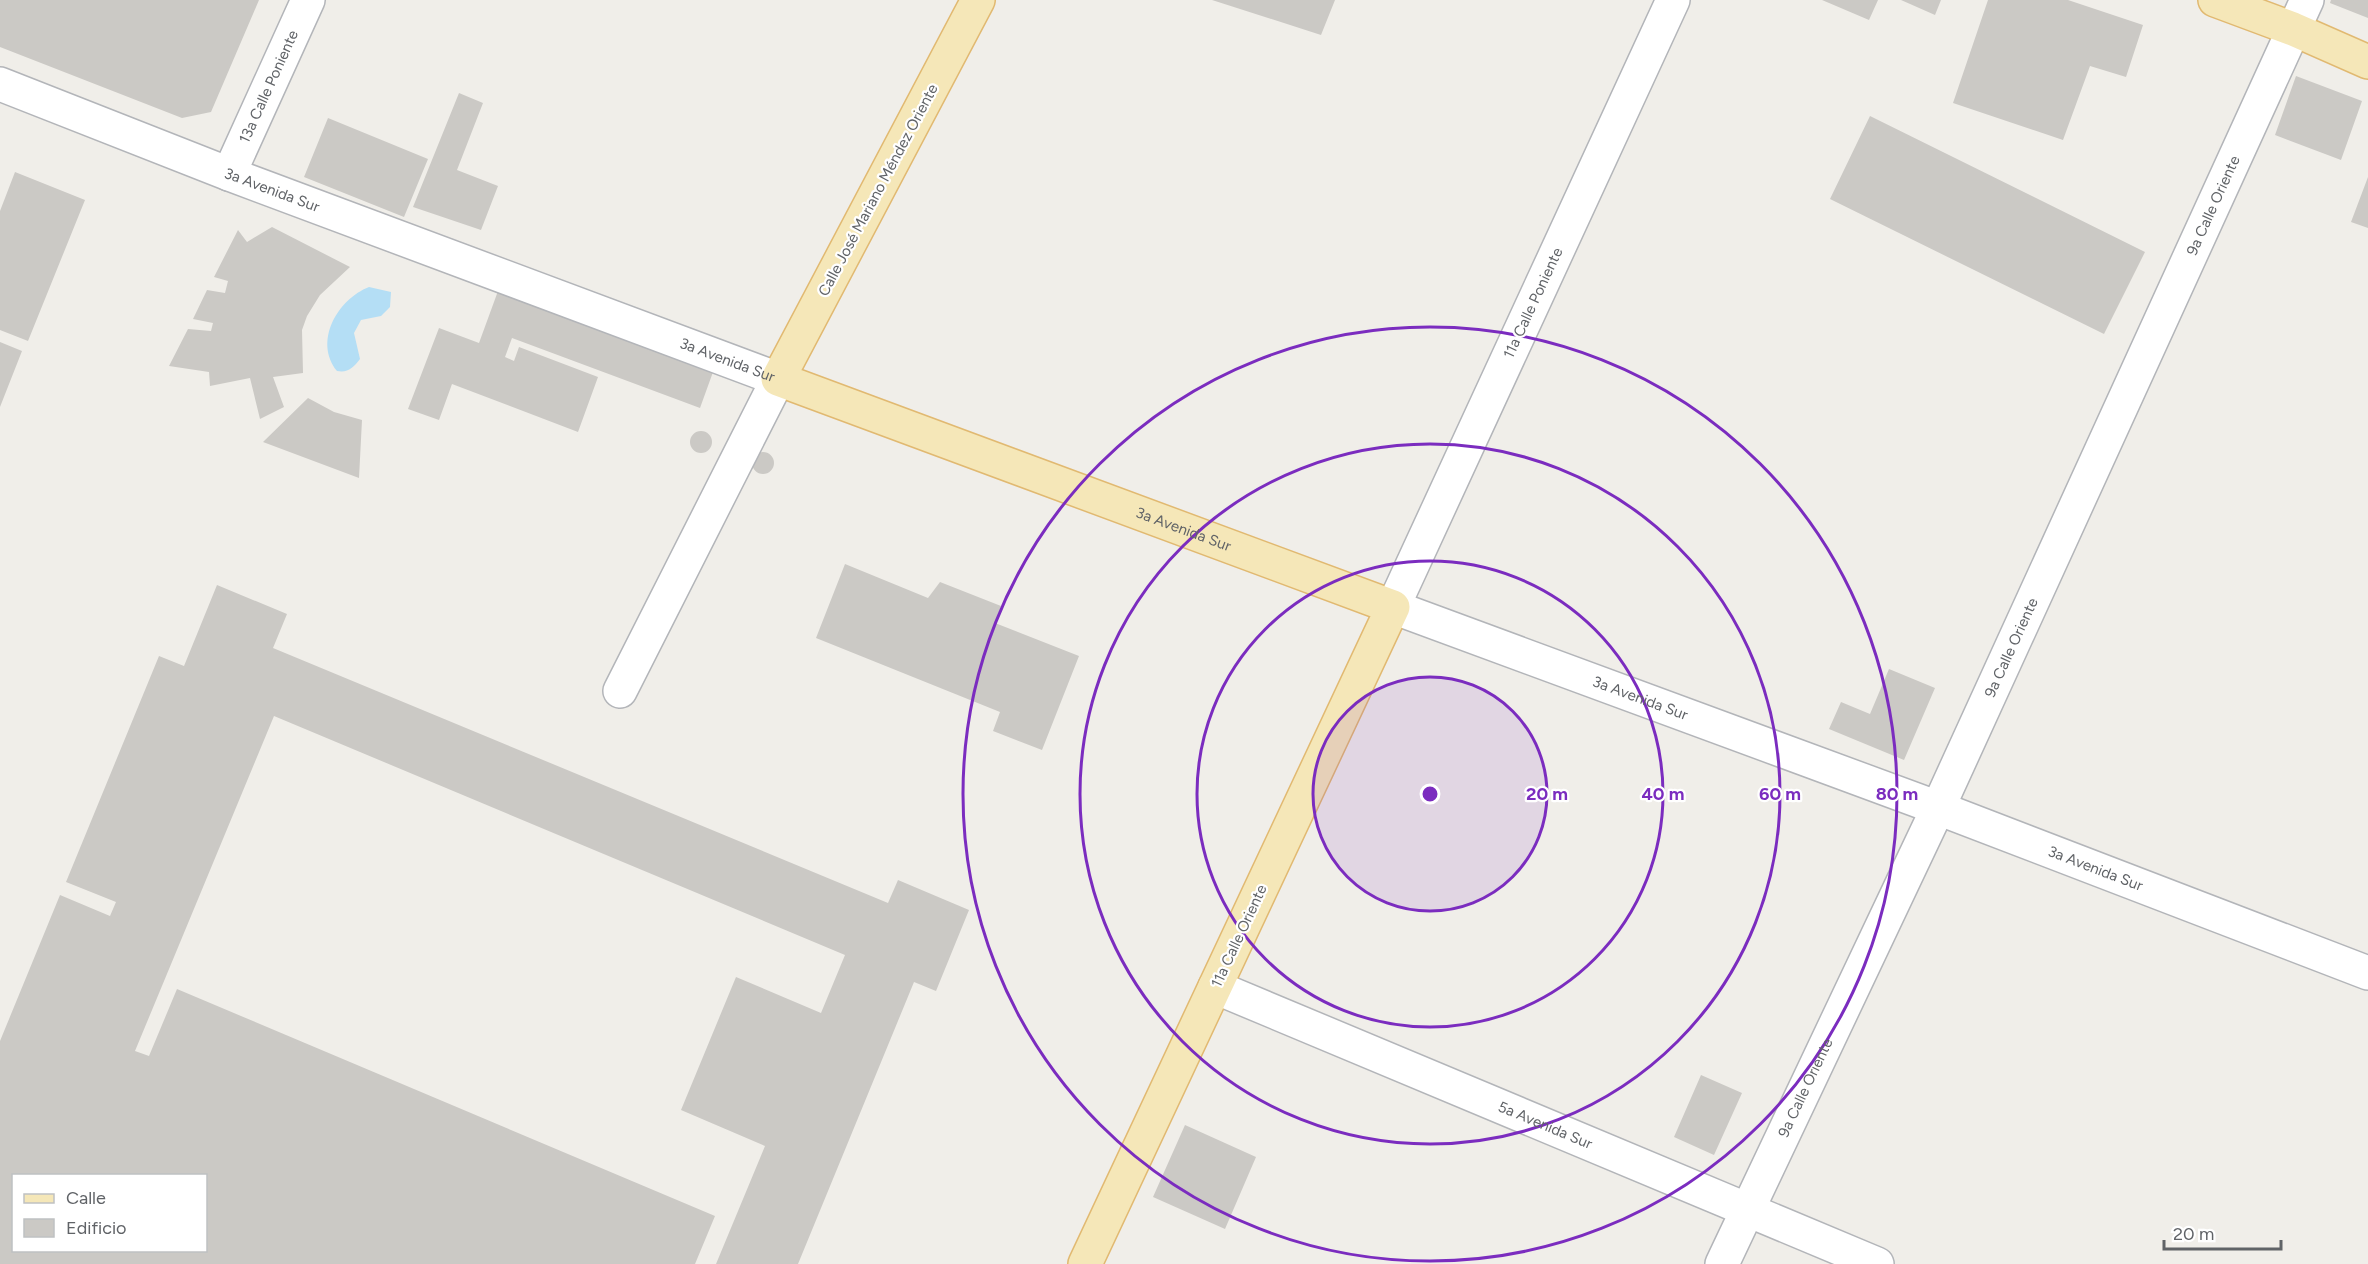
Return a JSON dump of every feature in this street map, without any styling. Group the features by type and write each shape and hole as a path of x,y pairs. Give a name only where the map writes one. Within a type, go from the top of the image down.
{"main road":[{"name":"Calle José Mariano Méndez Oriente","path":"778,380 978,0"},
{"path":"2215,0 2293,29 2368,62"},
{"name":"3a Avenida Sur","path":"778,380 1393,607"},
{"name":"11a Calle Oriente","path":"1085,1264 1393,607"}],"street":[{"name":"13a Calle Poniente","path":"229,174 308,0"},
{"name":"11a Calle Poniente","path":"1393,607 1673,0"},
{"name":"9a Calle Oriente","path":"1722,1264 1938,808 2307,0"},
{"name":"3a Avenida Sur","path":"0,84 229,174 778,380"},
{"path":"620,691 778,380"},
{"name":"3a Avenida Sur","path":"1393,607 1938,808 2368,973"},
{"name":"5a Avenida Sur","path":"1215,987 1877,1264"}],"water":[{"path":"369,287 391,292 390,307 381,316 361,320 354,333 360,359 350,369 337,371 330,359 328,347 328,334 332,322 348,301"}],"building":[{"path":"0,0 259,0 211,112 182,118 0,47"},
{"path":"1212,0 1335,0 1321,35"},
{"path":"1822,0 1878,0 1869,20"},
{"path":"1901,0 1941,0 1935,15"},
{"path":"1988,0 2068,0 2143,25 2126,77 2090,66 2063,140 1953,103"},
{"path":"2331,0 2368,0 2368,18 2330,3"},
{"path":"2296,76 2362,101 2341,160 2275,135"},
{"path":"459,93 483,103 457,170 498,186 481,230 413,207"},
{"path":"1870,116 2145,252 2104,334 1830,199"},
{"path":"328,118 428,159 404,217 304,177"},
{"path":"15,172 85,200 28,341 0,330 0,211"},
{"path":"2368,177 2368,228 2351,222"},
{"path":"272,227 350,267 320,295 307,316 302,330 303,373 273,377 284,407 260,419 250,378 210,386 209,372 169,366 188,329 211,331 213,323 193,319 207,290 225,293 228,281 214,277 238,230 247,242"},
{"path":"498,291 713,372 700,408 512,338 505,357 514,361 519,347 598,377 578,432 452,384 439,420 408,409 439,328 479,343"},
{"path":"0,342 22,351 0,407"},
{"path":"308,398 334,412 362,420 359,478 263,442"},
{"path":"701,431 709,434 712,442 709,450 701,453 693,450 690,442 693,434"},
{"path":"763,452 771,455 774,463 771,471 763,474 755,471 752,463 755,455"},
{"path":"845,564 928,598 940,582 1001,606 995,623 1079,656 1042,750 993,731 1000,712 816,638"},
{"path":"217,585 287,614 273,648 888,903 898,880 969,910 936,991 914,982 798,1264 716,1264 765,1146 681,1110 736,977 821,1013 845,955 274,716 135,1051 149,1056 177,989 715,1216 695,1264 0,1264 0,1041 60,895 110,916 116,902 66,882 159,656 184,666"},
{"path":"1889,669 1935,688 1904,760 1829,729 1841,702 1870,714"},
{"path":"1701,1075 1742,1093 1714,1155 1674,1137"},
{"path":"1185,1125 1256,1157 1225,1229 1153,1197"}]}
